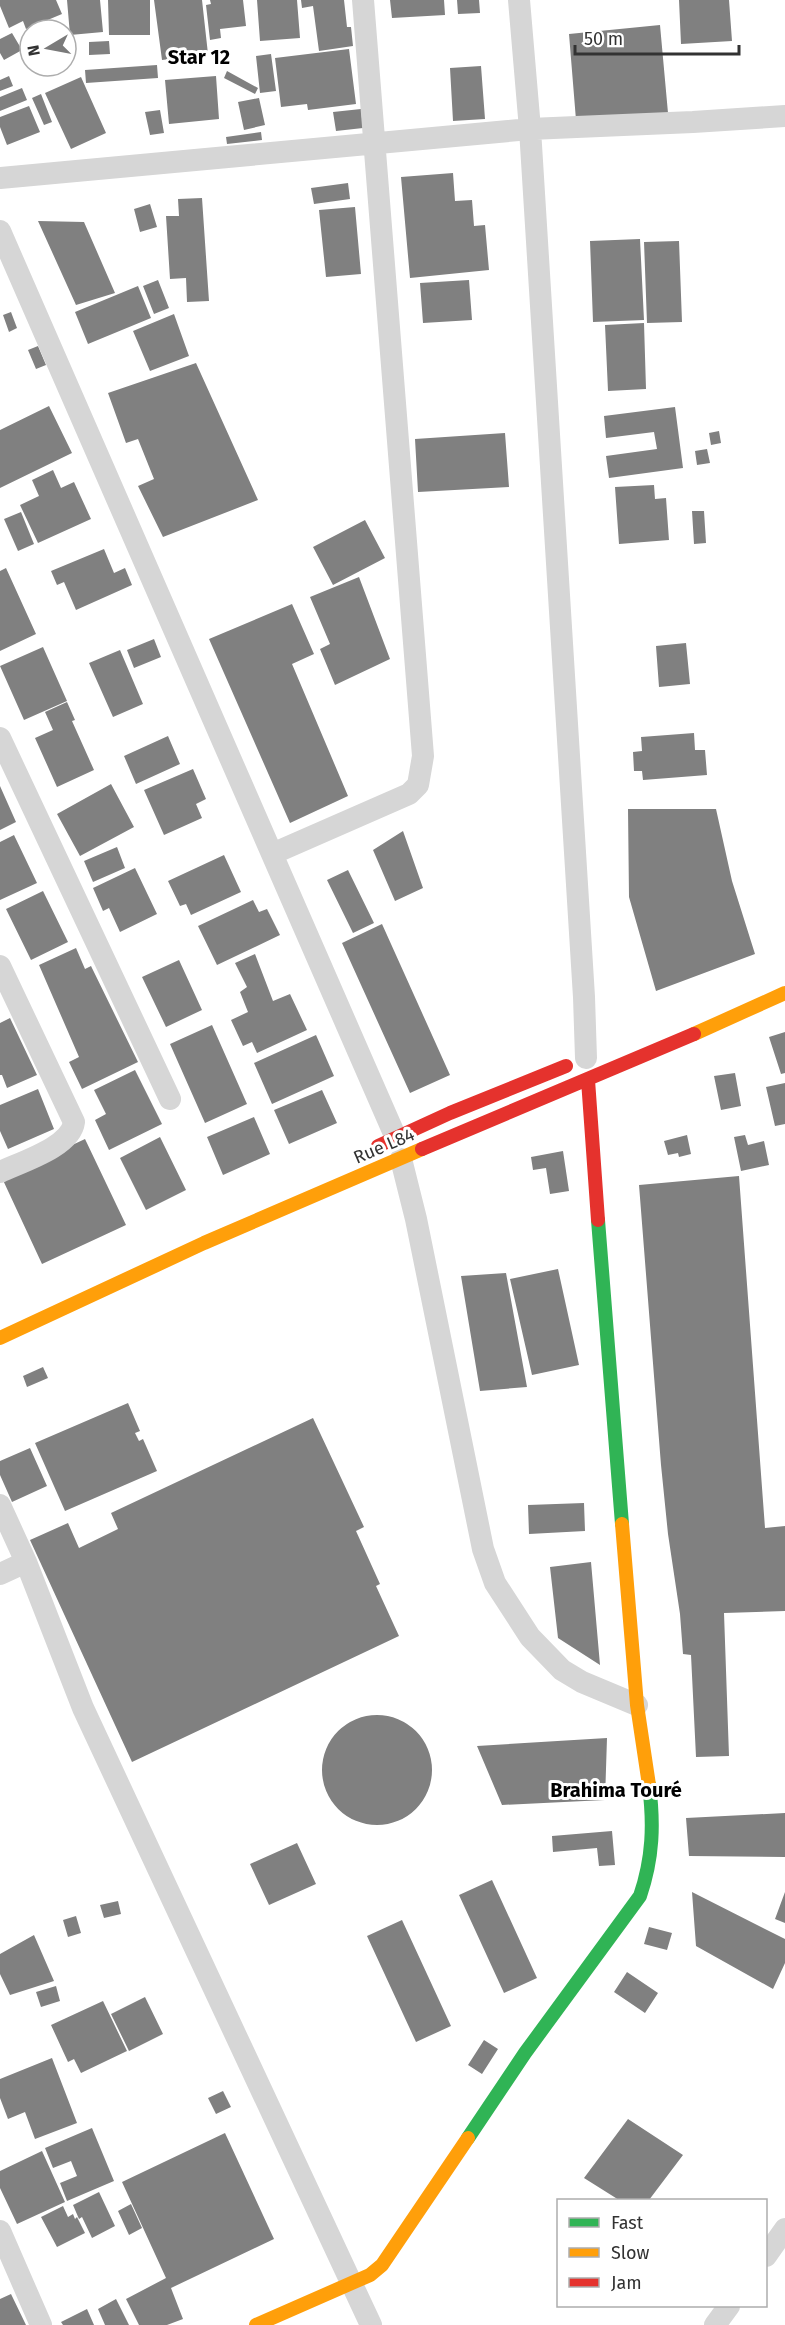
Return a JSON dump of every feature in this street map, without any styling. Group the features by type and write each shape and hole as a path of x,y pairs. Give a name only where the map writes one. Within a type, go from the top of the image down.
{"street":[{"path":"272,854 409,794 418,785 421,775 423,756 363,0"},
{"path":"256,2325 377,2271 525,2053 640,1896 649,1870 653,1816 637,1705 591,1135 590,1064 530,129 519,0"},
{"path":"0,178 530,129 785,116"},
{"path":"0,231 399,1148 483,1549 495,1583 530,1637 562,1670 582,1682 637,1705"},
{"path":"0,738 170,1099"},
{"path":"0,1172 52,1148 65,1139 73,1129 74,1122 3,981"},
{"name":"Rue L84","path":"367,1151 399,1148 450,1113 785,993"},
{"name":"Rue L84","path":"0,1338 108,1286 272,1213 399,1148 590,1064"},
{"path":"0,1505 26,1562 83,1708 371,2325"},
{"path":"0,1574 26,1562"},
{"path":"767,2253 785,2229"},
{"path":"0,2231 41,2325"},
{"path":"715,2325 728,2307"}],"building":[{"path":"0,0 56,0 62,14 52,18 18,18 18,24 9,28 0,6"},
{"path":"67,0 100,0 103,32 78,34 78,18 69,18"},
{"path":"108,0 150,0 150,35 109,35"},
{"path":"154,0 202,0 208,54 162,60"},
{"path":"210,0 243,0 246,26 220,29 221,38 210,40 206,5 211,4"},
{"path":"257,0 297,0 300,38 260,41"},
{"path":"301,0 344,0 347,27 351,27 353,46 319,51 313,6 302,8"},
{"path":"390,0 444,0 445,15 392,18"},
{"path":"457,0 479,0 480,13 458,14"},
{"path":"679,0 729,0 732,41 681,44"},
{"path":"660,25 668,113 576,120 569,34"},
{"path":"12,33 18,43 18,52 4,60 0,53 0,39"},
{"path":"109,41 110,54 89,55 89,42"},
{"path":"349,49 356,104 308,110 307,104 281,107 275,58"},
{"path":"271,54 276,91 260,93 256,56"},
{"path":"157,65 158,78 86,83 85,70"},
{"path":"481,66 485,119 453,121 450,68"},
{"path":"227,71 258,88 255,94 224,78"},
{"path":"9,76 13,86 0,91 0,80"},
{"path":"216,76 219,119 169,124 165,80"},
{"path":"81,77 106,133 71,149 45,93"},
{"path":"22,88 27,100 0,111 0,97"},
{"path":"41,94 52,122 44,125 32,98"},
{"path":"259,98 265,125 244,130 238,102"},
{"path":"29,106 40,132 7,145 0,127 0,117"},
{"path":"361,109 363,128 336,131 333,112"},
{"path":"160,110 164,133 150,135 145,112"},
{"path":"261,132 262,140 227,144 226,137"},
{"path":"453,173 455,201 472,200 474,226 485,225 489,270 410,278 401,177"},
{"path":"348,183 350,199 314,204 311,188"},
{"path":"202,198 209,301 187,302 186,278 170,279 166,216 179,216 178,199"},
{"path":"150,204 157,227 140,232 134,209"},
{"path":"355,207 361,274 326,277 319,210"},
{"path":"38,221 84,222 115,293 76,305"},
{"path":"640,239 644,320 593,322 590,241"},
{"path":"679,241 682,322 647,323 644,242"},
{"path":"158,280 169,308 154,314 143,286"},
{"path":"469,280 472,320 423,323 420,283"},
{"path":"138,286 151,318 88,344 75,312"},
{"path":"11,312 17,328 9,332 3,315"},
{"path":"174,314 189,356 150,371 133,331"},
{"path":"644,323 646,389 608,391 605,325"},
{"path":"38,346 46,365 36,369 28,350"},
{"path":"196,363 258,500 163,537 138,486 154,479 138,439 126,443 108,393"},
{"path":"49,406 72,453 0,488 0,430"},
{"path":"675,407 683,468 609,478 606,456 657,449 654,432 606,438 604,416"},
{"path":"719,431 721,443 711,445 709,433"},
{"path":"505,433 509,487 418,492 415,439"},
{"path":"707,449 710,463 697,465 695,451"},
{"path":"53,470 61,488 74,482 91,519 38,543 20,505 39,496 32,480"},
{"path":"654,485 655,499 666,498 669,540 619,544 615,487"},
{"path":"692,511 704,511 706,543 694,544"},
{"path":"21,512 34,544 18,551 4,519"},
{"path":"365,520 385,558 333,585 313,547"},
{"path":"104,549 114,573 125,568 132,585 76,610 64,582 57,585 51,571"},
{"path":"6,568 36,634 0,651 0,571"},
{"path":"359,577 390,659 335,685 320,649 330,644 310,597"},
{"path":"292,604 314,654 292,664 348,796 290,823 209,639"},
{"path":"154,639 161,657 134,668 127,650"},
{"path":"686,643 690,684 659,687 656,646"},
{"path":"43,647 67,701 24,720 0,666"},
{"path":"120,650 143,704 113,717 89,663"},
{"path":"67,702 75,720 72,721 94,770 57,787 35,738 53,730 45,712"},
{"path":"694,733 695,750 705,750 707,775 643,780 642,771 634,771 633,752 642,751 641,737"},
{"path":"168,736 180,764 136,784 124,756"},
{"path":"193,769 206,799 196,804 202,818 164,835 144,790"},
{"path":"111,784 134,827 80,856 57,814"},
{"path":"0,786 16,822 0,830"},
{"path":"628,809 716,809 732,881 755,954 656,991 629,897"},
{"path":"403,831 423,888 395,901 373,850"},
{"path":"14,835 37,883 0,900 0,842"},
{"path":"117,847 125,868 93,882 84,861"},
{"path":"224,855 241,892 191,915 186,904 180,906 168,881"},
{"path":"135,868 157,914 120,932 109,908 103,911 93,888"},
{"path":"348,870 374,923 353,933 327,880"},
{"path":"43,891 68,942 31,960 6,909"},
{"path":"253,900 259,912 267,909 280,935 217,965 198,926"},
{"path":"382,924 450,1075 410,1093 342,943"},
{"path":"76,948 85,969 91,966 138,1062 82,1089 69,1062 79,1057 39,965"},
{"path":"255,954 273,1001 290,994 307,1030 257,1053 252,1042 243,1046 231,1020 248,1012 240,992 247,987 235,963"},
{"path":"179,960 202,1010 166,1027 142,977"},
{"path":"10,1018 37,1075 7,1088 0,1075 0,1023"},
{"path":"212,1025 247,1104 205,1123 170,1044"},
{"path":"785,1032 785,1073 781,1074 769,1037"},
{"path":"316,1035 334,1076 272,1104 254,1063"},
{"path":"135,1070 162,1124 109,1150 95,1120 106,1114 94,1090"},
{"path":"735,1073 741,1106 721,1110 714,1076"},
{"path":"785,1083 785,1124 775,1126 766,1087"},
{"path":"38,1089 54,1129 8,1149 0,1131 0,1105"},
{"path":"322,1090 337,1123 289,1144 274,1110"},
{"path":"254,1117 270,1154 223,1175 207,1137"},
{"path":"687,1135 691,1154 679,1157 678,1153 668,1155 664,1141"},
{"path":"745,1135 748,1145 764,1141 769,1165 741,1171 734,1137"},
{"path":"160,1137 186,1190 146,1210 120,1158"},
{"path":"85,1139 126,1225 42,1264 2,1178"},
{"path":"563,1151 569,1191 550,1194 546,1168 533,1170 531,1157"},
{"path":"739,1176 765,1528 785,1526 785,1611 724,1613 729,1756 696,1757 691,1655 683,1654 661,1465 639,1185"},
{"path":"558,1269 579,1365 532,1375 510,1279"},
{"path":"506,1273 527,1387 480,1391 461,1276"},
{"path":"43,1367 48,1378 27,1387 23,1376"},
{"path":"128,1403 140,1431 135,1433 139,1441 143,1439 157,1471 65,1511 35,1443"},
{"path":"313,1418 364,1527 356,1531 380,1584 376,1586 399,1636 132,1762 30,1540 68,1523 79,1548 118,1529 111,1513"},
{"path":"30,1448 47,1486 12,1502 0,1475 0,1461"},
{"path":"584,1503 585,1531 529,1534 528,1505"},
{"path":"591,1562 600,1665 558,1638 550,1567"},
{"path":"377,1715 398,1719 416,1731 428,1749 432,1770 428,1791 416,1809 398,1821 377,1825 356,1821 338,1809 326,1791 322,1770 326,1749 338,1731 356,1719"},
{"path":"607,1738 605,1800 502,1805 477,1746"},
{"path":"785,1813 785,1857 689,1856 686,1818"},
{"path":"612,1831 615,1865 599,1866 597,1848 553,1852 552,1836"},
{"path":"297,1843 316,1884 269,1905 250,1864"},
{"path":"492,1880 537,1978 504,1993 459,1895"},
{"path":"692,1892 785,1939 785,1963 773,1989 696,1946"},
{"path":"785,1892 785,1923 775,1919"},
{"path":"118,1901 121,1914 104,1918 100,1905"},
{"path":"76,1916 81,1933 68,1937 63,1920"},
{"path":"402,1920 451,2026 416,2042 367,1936"},
{"path":"649,1927 672,1933 667,1950 644,1944"},
{"path":"34,1935 54,1981 10,1995 0,1974 0,1954"},
{"path":"627,1972 658,1993 645,2013 614,1992"},
{"path":"56,1986 60,2001 41,2007 36,1992"},
{"path":"145,1997 163,2034 129,2051 111,2014"},
{"path":"103,2001 127,2051 81,2073 74,2059 68,2062 51,2025"},
{"path":"484,2040 498,2049 482,2074 468,2065"},
{"path":"52,2058 77,2123 35,2139 25,2112 8,2119 0,2098 0,2079"},
{"path":"223,2091 231,2107 216,2114 208,2098"},
{"path":"628,2119 683,2155 650,2199 617,2199 584,2178"},
{"path":"92,2128 114,2181 67,2201 60,2183 77,2176 71,2161 53,2168 45,2148"},
{"path":"225,2133 274,2239 171,2288 183,2319 167,2325 139,2325 126,2299 166,2278 122,2182"},
{"path":"42,2151 65,2202 17,2224 0,2188 0,2171"},
{"path":"99,2192 115,2226 92,2238 82,2217 79,2219 73,2205"},
{"path":"131,2204 142,2228 129,2235 118,2211"},
{"path":"63,2206 68,2217 73,2214 75,2219 77,2217 85,2233 57,2247 41,2217"},
{"path":"11,2294 26,2325 0,2325 0,2299"},
{"path":"116,2299 129,2325 105,2325 98,2309"},
{"path":"87,2309 94,2325 63,2325 61,2322"}],"traffic: fast":[{"path":"598,1220 622,1524"},
{"path":"468,2138 525,2053 640,1896 648,1868 651,1841 652,1813 649,1785"}],"traffic: slow":[{"path":"694,1034 785,993"},
{"path":"0,1338 204,1243 422,1149"},
{"path":"622,1524 637,1705 649,1785"},
{"path":"256,2325 370,2275 382,2265 468,2138"}],"traffic: jam":[{"path":"422,1149 694,1034"},
{"path":"378,1146 450,1113 566,1066"},
{"path":"588,1080 598,1220"}],"district":[{"name":"Star 12","path":"199,57"},
{"name":"Brahima Touré","path":"616,1790"}]}
